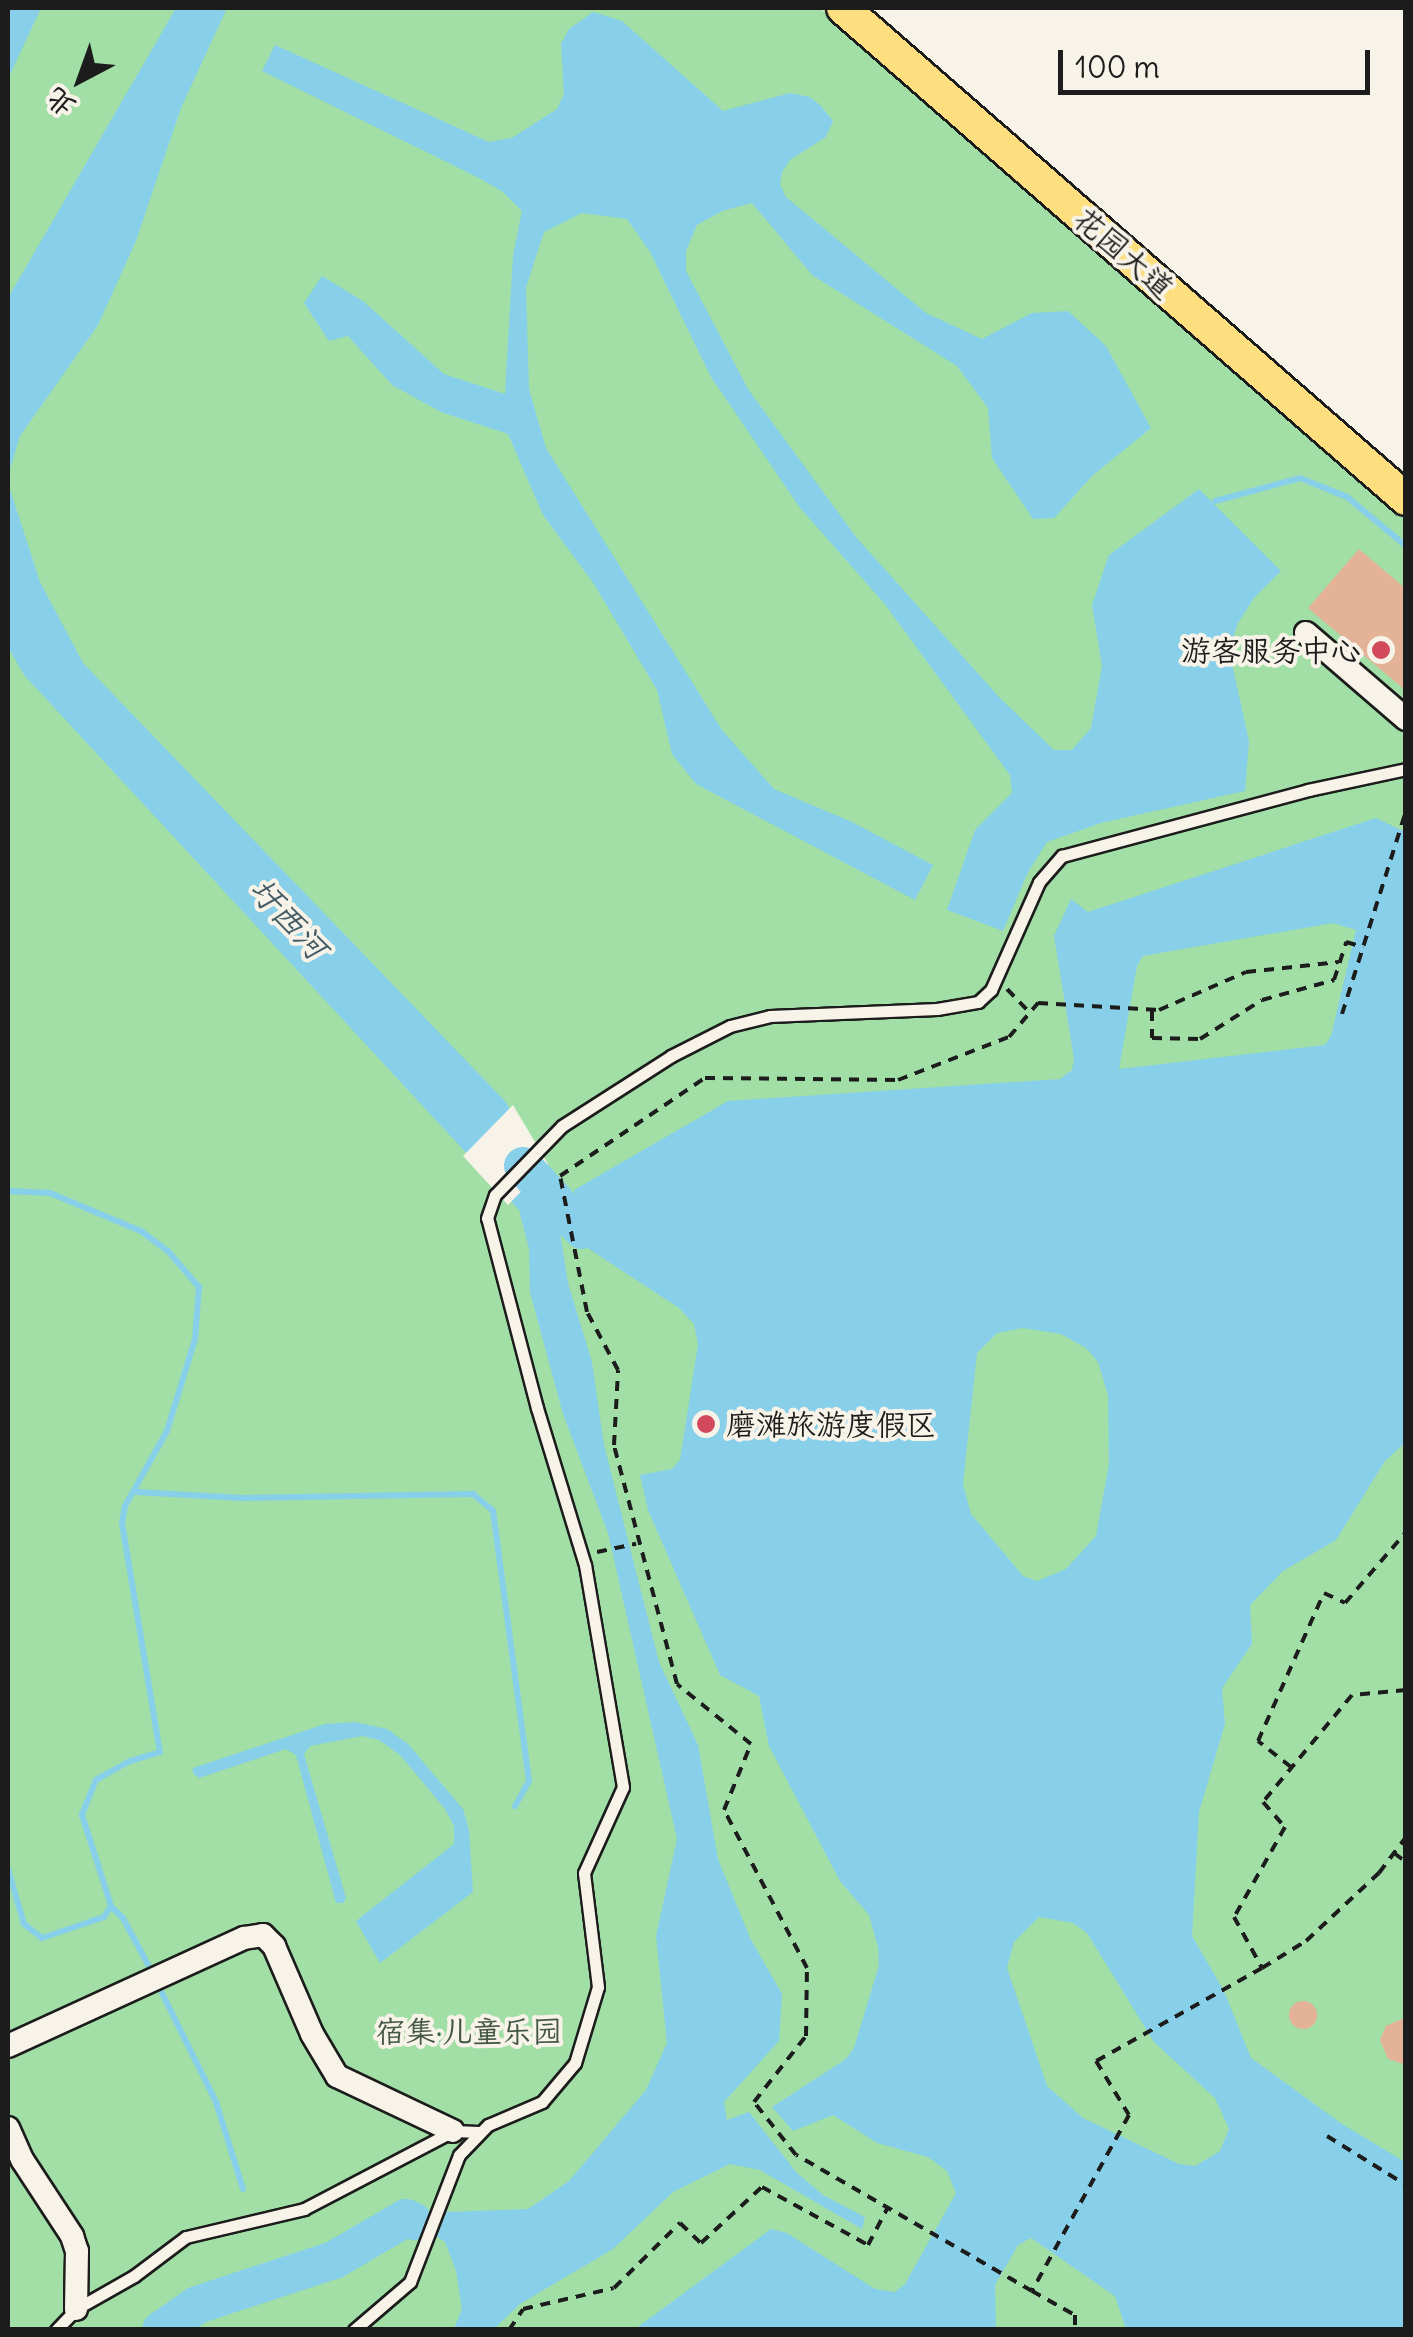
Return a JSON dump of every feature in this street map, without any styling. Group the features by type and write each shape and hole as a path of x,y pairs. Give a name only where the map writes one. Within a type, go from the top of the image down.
{"main road":[{"name":"花园大道","path":"843,8 1406,499"},
{"name":"花园大道","path":"860,8 1406,480"}],"street":[{"path":"1306,633 1406,719"},
{"path":"8,2046 244,1938 263,1936 274,1946 312,2034 337,2076 453,2130"},
{"path":"8,2128 23,2161 72,2236 77,2251 76,2309"}],"lane":[{"path":"354,2330 410,2282 451,2170 480,2132 542,2102 562,2084 576,2063 598,1987 584,1873 621,1793 623,1773 582,1556 536,1408 487,1218 496,1195 547,1138 671,1056 730,1026 770,1016 963,1007 985,996 997,978 1039,882 1062,856 1406,768"},
{"path":"56,2330 76,2309 134,2276 186,2237 304,2209 453,2130 480,2132"}],"path":[{"path":"1342,1014 1406,811"},
{"path":"1152,1010 1152,1038 1200,1039 1262,1000 1334,980 1346,942 1363,947"},
{"path":"1075,2330 1075,2316 796,2154 754,2102 806,2036 807,1968 724,1810 752,1744 677,1684 658,1600 646,1577 614,1445 618,1370 587,1312 560,1176 705,1078 898,1080 1008,1037 1038,1002 1152,1010 1246,972 1338,962"},
{"path":"997,978 1029,1013"},
{"path":"1292,1768 1258,1741 1324,1593 1345,1603 1406,1532"},
{"path":"582,1556 638,1543"},
{"path":"1262,1968 1234,1917 1284,1827 1264,1802 1352,1695 1406,1690"},
{"path":"1032,2291 1129,2115 1096,2061 1118,2052 1306,1942 1380,1873 1406,1837"},
{"path":"1394,1853 1406,1862"},
{"path":"1327,2136 1406,2185"},
{"path":"509,2330 524,2309 614,2288 680,2224 701,2243 762,2187 868,2245 888,2208"}],"green space":[{"name":"磨滩旅游度假区","path":"8,8 820,8 1405,518 1405,2329 8,2330"}],"water":[{"path":"8,8 41,8 8,79"},
{"path":"176,8 227,8 181,108 136,241 98,325 20,436 8,476 8,298"},
{"path":"593,12 622,21 723,111 790,93 810,97 820,105 833,121 826,137 790,160 782,172 780,184 786,197 926,313 982,339 1032,313 1068,311 1106,346 1151,428 1092,476 1054,518 1033,519 992,458 988,408 957,366 812,275 752,203 722,211 697,225 686,251 686,271 748,389 856,537 999,697 1054,750 1072,750 1091,728 1102,666 1092,605 1109,555 1199,489 1281,571 1254,598 1238,623 1229,650 1249,741 1245,791 1101,823 1047,842 1028,872 1003,931 947,910 975,830 1012,793 1010,775 884,603 800,508 711,377 650,252 627,219 582,213 544,232 526,288 529,389 546,448 722,730 774,789 852,822 933,865 915,900 696,784 672,754 657,690 594,584 543,515 508,434 441,412 392,385 348,336 329,341 304,303 322,276 363,301 444,374 505,394 513,255 522,211 503,192 479,178 262,71 275,45 489,142 512,138 557,109 564,94 561,44 569,29"},
{"path":"8,483 40,582 83,663 505,1101 552,1181 568,1283 592,1362 604,1445 659,1662 698,1745 718,1859 750,1938 782,1994 779,2041 724,2102 727,2120 749,2112 797,2173 823,2195 865,2217 862,2229 760,2170 730,2164 673,2192 613,2249 520,2304 494,2329 454,2329 462,2309 456,2271 445,2242 437,2237 446,2212 528,2209 569,2181 646,2090 667,2043 656,1936 677,1839 608,1533 563,1414 530,1292 529,1249 519,1210 24,675 8,647"},
{"path":"1376,818 1405,832 1405,1443 1385,1461 1336,1540 1283,1571 1250,1605 1252,1644 1222,1688 1225,1724 1199,1812 1192,1936 1224,1991 1251,2058 1342,2124 1405,2162 1405,2329 1126,2329 1115,2296 1031,2238 1018,2245 995,2285 996,2329 635,2329 771,2229 787,2233 875,2289 895,2292 905,2284 956,2193 947,2171 928,2157 877,2143 833,2115 793,2131 772,2107 846,2059 854,2048 879,1965 878,1947 869,1915 840,1881 769,1746 759,1696 720,1675 648,1510 640,1475 672,1469 680,1460 698,1344 694,1324 679,1308 589,1249 574,1190 728,1101 1060,1079 1072,1070 1074,1059 1054,936 1071,899 1088,912","holes":["1333,923 1356,930 1331,1036 1325,1045 1119,1069 1137,966 1143,956","1023,1328 1061,1334 1086,1348 1098,1362 1108,1395 1109,1464 1096,1536 1066,1569 1037,1581 1023,1576 971,1514 963,1484 977,1353 997,1333","1039,1917 1073,1923 1087,1933 1154,2042 1215,2098 1229,2129 1220,2151 1195,2166 1179,2164 1083,2118 1047,2086 1007,1968 1014,1942"]},
{"path":"355,1722 387,1729 408,1744 463,1809 469,1830 473,1892 380,1963 356,1921 454,1844 454,1826 445,1809 400,1755 379,1740 362,1736 310,1746 304,1754 346,1898 343,1903 336,1903 296,1755 286,1749 199,1778 193,1773 193,1768 325,1724"}],"pier":[{"path":"513,1105 548,1164 508,1205 463,1156"}],"building":[{"name":"游客服务中心","path":"1359,549 1406,589 1406,691 1308,608"},
{"path":"1303,2001 1313,2005 1317,2015 1313,2025 1303,2029 1293,2025 1289,2015 1293,2005"},
{"path":"1406,2017 1406,2065 1388,2059 1380,2040 1386,2026"}],"waterway":[{"path":"1215,501 1300,478 1347,497 1406,546"},
{"name":"圩西河","path":"523,1166 582,1230"},
{"path":"8,1191 50,1193 141,1231 168,1251 199,1287 195,1339 167,1431 125,1506 122,1523 160,1752 130,1761 96,1780 82,1815 111,1906 123,1918 153,1974"},
{"path":"136,1492 243,1498 473,1494 493,1511 529,1781 515,1806"},
{"path":"8,1869 24,1924 42,1938 104,1917 111,1906"},
{"path":"158,1985 216,2102 243,2189"},
{"path":"161,2330 197,2305 334,2260 406,2218 413,2221"}],"place":[{"name":"游客服务中心","path":"1381,650"},
{"name":"磨滩旅游度假区","path":"706,1424"}],"park label":[{"name":"宿集·儿童乐园","path":"469,2031"}]}
